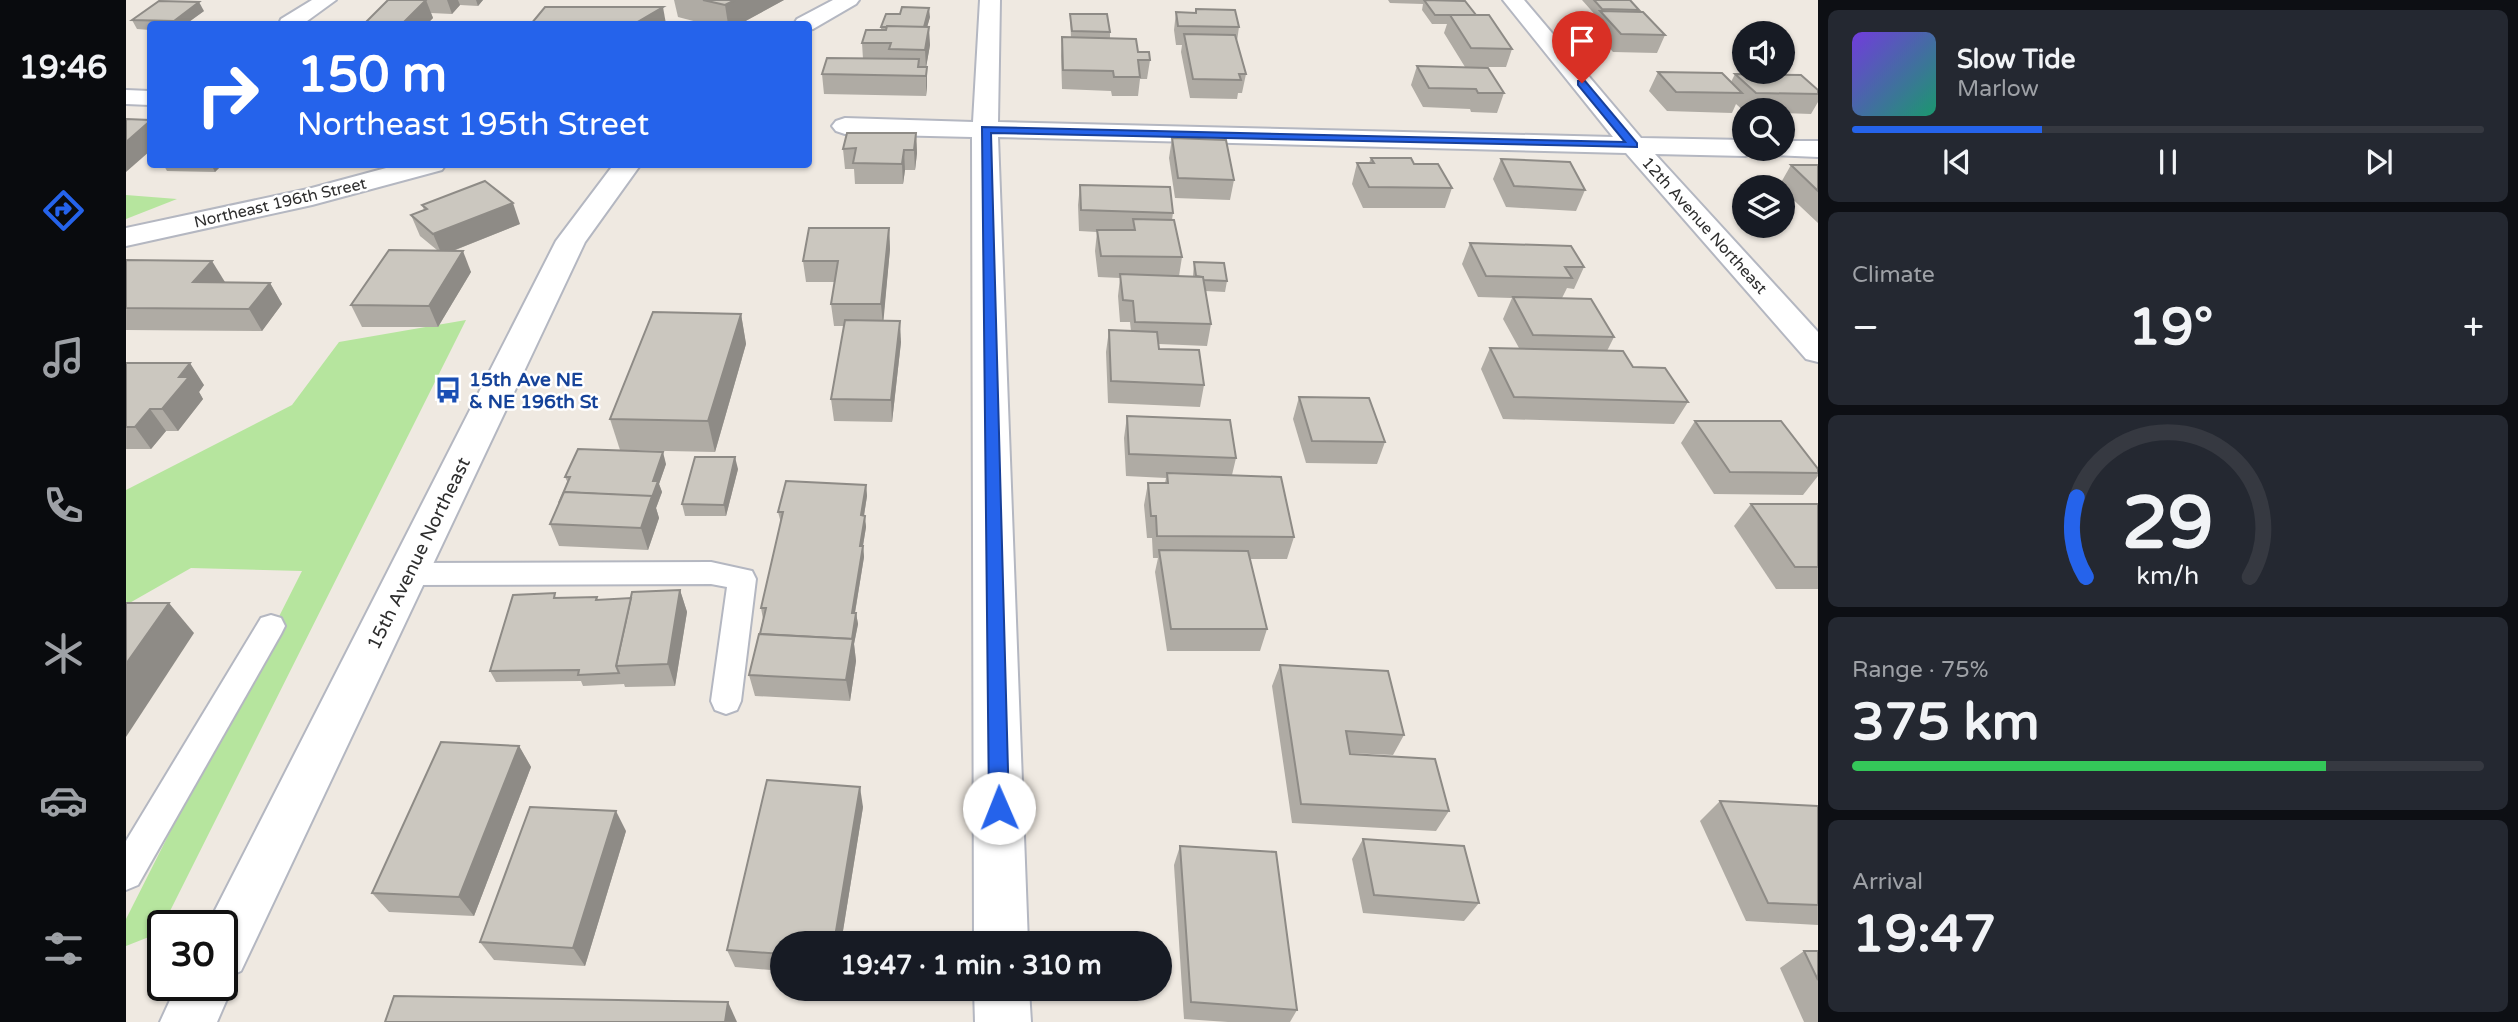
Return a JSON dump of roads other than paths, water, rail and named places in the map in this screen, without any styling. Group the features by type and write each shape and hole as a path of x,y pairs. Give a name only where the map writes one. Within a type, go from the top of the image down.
{"street":[{"path":"294,21 326,0"},
{"path":"810,21 849,0"},
{"path":"990,0 985,130 1001,931"},
{"name":"12th Avenue Northeast","path":"1513,0 1633,145 1806,325 1818,352"},
{"path":"126,97 147,98"},
{"path":"845,126 1732,148"},
{"path":"1795,149 1818,149"},
{"name":"Northeast 196th Street","path":"126,236 312,197 418,168"},
{"name":"15th Avenue Northeast","path":"238,919 571,241 625,168"},
{"path":"188,1022 198,1001"},
{"path":"1002,1001 1003,1022"}],"lane":[{"path":"408,574 711,573 742,579 726,701"},
{"path":"126,873 271,626"}],"place":[{"name":"15th Ave NE & NE 196th St","path":"448,390"}]}
